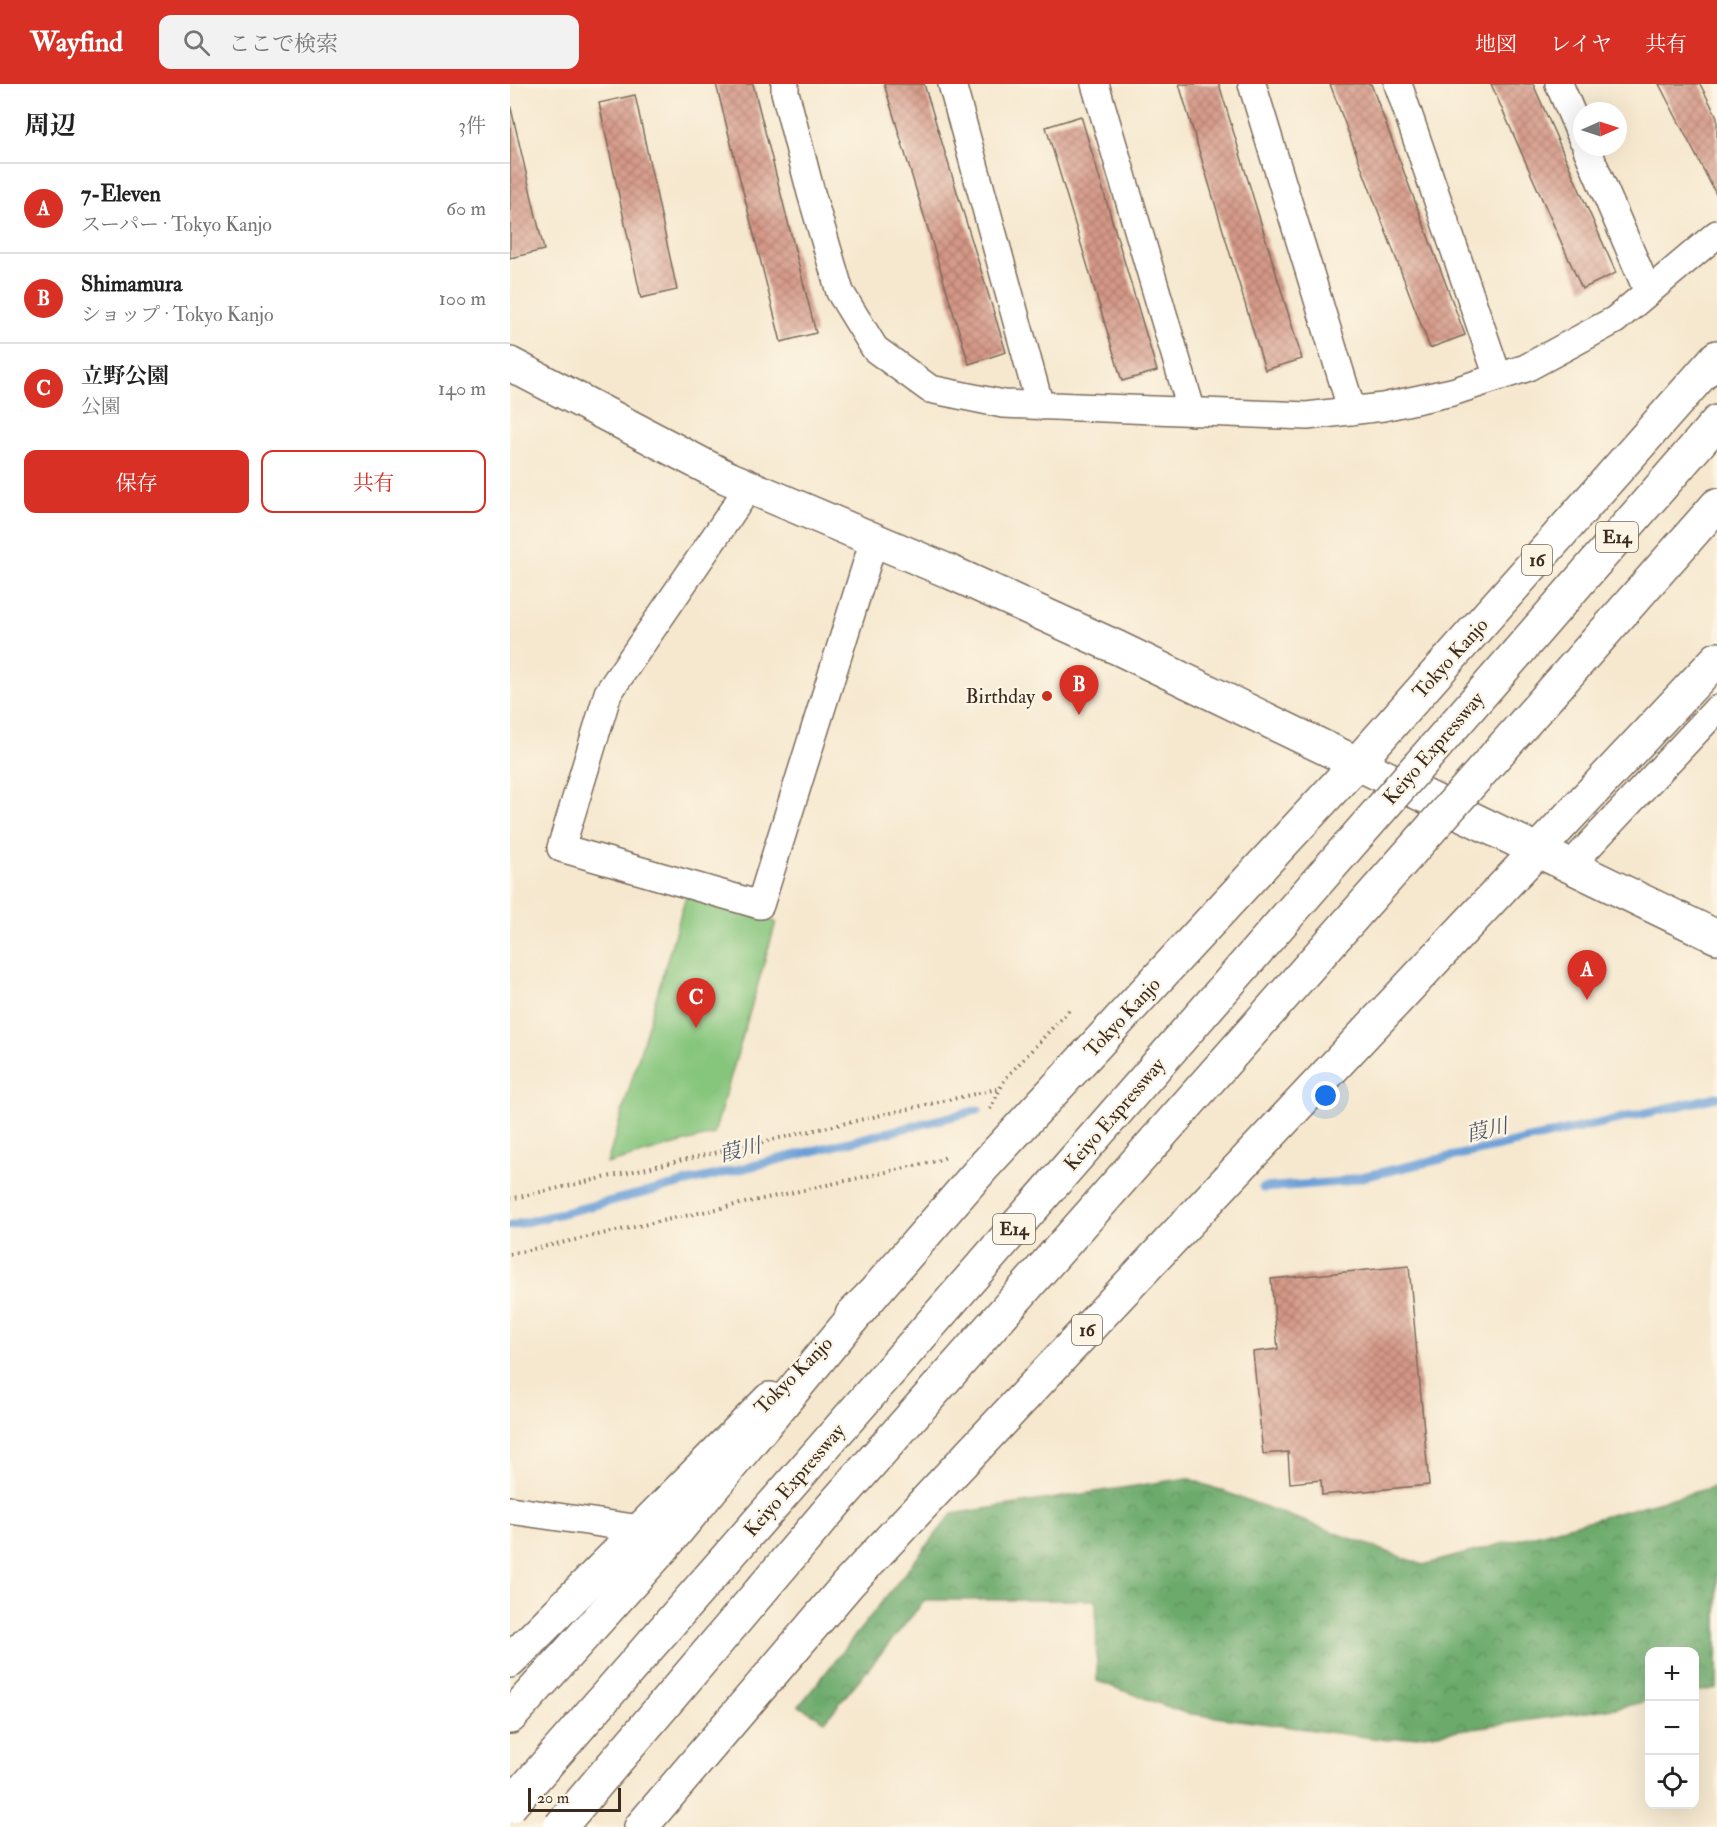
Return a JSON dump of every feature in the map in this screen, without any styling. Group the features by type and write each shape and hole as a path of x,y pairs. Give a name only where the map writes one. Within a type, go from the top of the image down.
{"main road":[{"name":"Tokyo Kanjo","path":"510,1661 872,1295 986,1165 1357,763 1717,357"},
{"path":"510,364 726,477 1118,648 1717,937"},
{"name":"Keiyo Expressway","path":"510,1806 1717,422"},
{"name":"E14","path":"560,1827 837,1502 1717,506"},
{"name":"16","path":"641,1827 848,1584 1717,658"},
{"path":"510,1717 661,1550 872,1295"}],"street":[{"path":"785,84 810,193 840,292 875,349 930,389 1003,404 1307,417 1383,407 1452,392 1526,368 1615,320 1717,234"},
{"path":"952,84 1040,406"},
{"path":"1095,84 1191,412"},
{"path":"1252,84 1352,411"},
{"path":"1398,84 1498,377"},
{"path":"1559,84 1573,117"},
{"path":"1590,156 1648,292"},
{"path":"749,486 608,693 561,848 760,905 874,540"},
{"path":"1569,867 1717,710"},
{"path":"510,1510 641,1529"}],"path":[{"path":"988,1114 1005,1079 1070,1009"},
{"path":"510,1199 1002,1088"},
{"path":"510,1254 938,1161 954,1152"}],"green space":[{"path":"686,896 776,922 714,1134 607,1164"},
{"path":"1187,1478 1423,1565 1717,1486 1717,1688 1699,1691 1699,1647 1645,1647 1645,1702 1616,1708 1388,1740 1185,1713 1097,1681 1096,1600 925,1600 825,1721 799,1706 952,1514"}],"building":[{"path":"716,84 753,84 816,333 781,342"},
{"path":"884,84 924,84 1006,352 969,364"},
{"path":"1179,84 1219,84 1302,359 1265,370"},
{"path":"1330,84 1371,84 1465,335 1430,348"},
{"path":"1491,84 1533,84 1616,273 1582,289"},
{"path":"1659,84 1700,84 1717,117 1717,196"},
{"path":"635,95 677,290 641,298 599,103"},
{"path":"510,104 544,250 510,258"},
{"path":"1081,116 1157,371 1122,381 1046,127"},
{"path":"1409,1266 1429,1485 1322,1495 1321,1480 1290,1483 1288,1452 1263,1454 1253,1352 1278,1349 1271,1279"}],"waterway":[{"name":"葭川","path":"1263,1188 1339,1182 1717,1097"},
{"name":"葭川","path":"510,1226 978,1110"}],"place":[{"name":"Birthday","path":"1047,696"},
{"name":"Shimamura","path":"1079,715"},
{"name":"7-Eleven","path":"1587,1000"},
{"name":"立野公園","path":"696,1028"}]}
